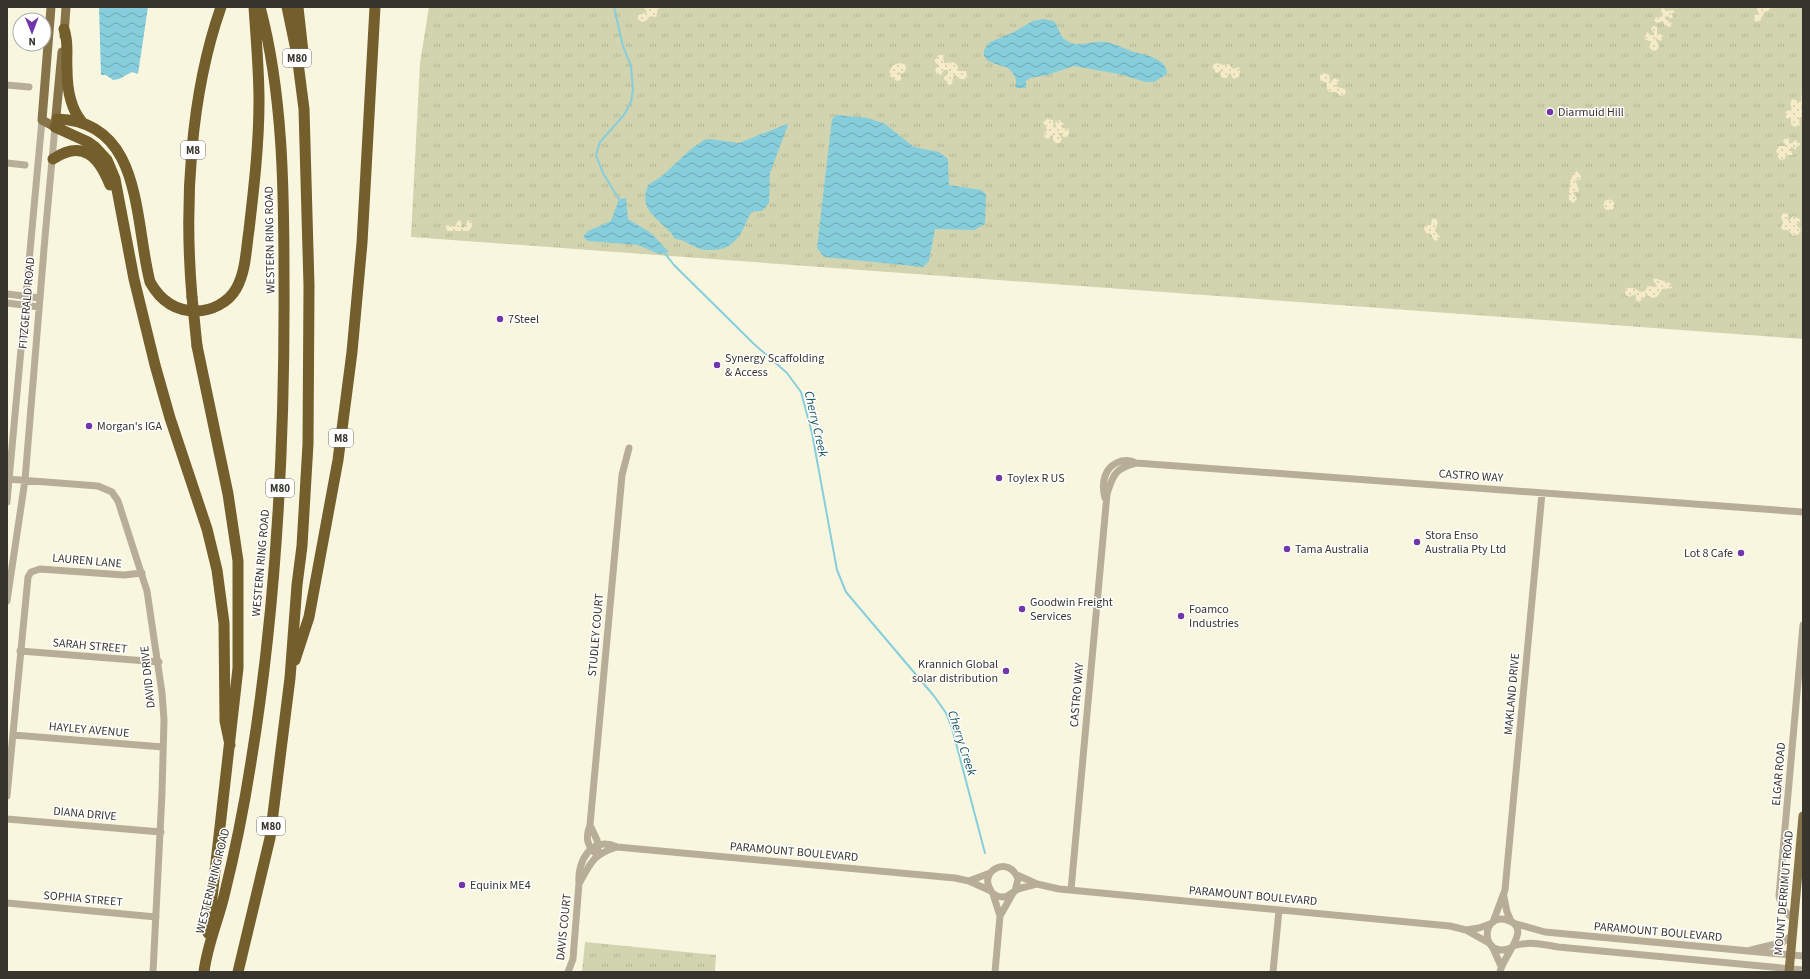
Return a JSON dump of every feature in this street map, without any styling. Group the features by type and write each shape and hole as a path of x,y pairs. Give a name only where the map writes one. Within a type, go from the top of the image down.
{"highway":[{"name":"M8","path":"221,7 200,90 193,146 188,228 192,297 197,346 228,494 238,561 239,642 230,745"},
{"path":"56,123 82,122 93,127 112,142 122,155 129,174 147,272 154,289 169,304 186,310 206,310 228,300 236,289 244,266 256,169 259,100 254,7"},
{"name":"WESTERN RING ROAD","path":"204,968 229,877 251,761 268,633 281,475 284,341 282,165 272,69 260,7"},
{"name":"M80","path":"238,972 270,838 290,678 297,585 302,546 308,444 309,294 304,109 297,55 287,7"},
{"path":"298,7 304,65 304,109"},
{"name":"M8","path":"290,678 309,617 338,460 352,352 362,243 374,7"},
{"path":"64,29 68,40 66,69 69,90 75,113 82,122"},
{"path":"56,123 88,142 107,160 115,179 137,294 161,389 207,529 217,570 224,623 225,721 230,745 204,968"},
{"path":"53,159 73,151 86,152 93,156 106,176 122,218"}],"main road":[{"name":"FITZGERALD ROAD","path":"42,120 51,7"},
{"name":"FITZGERALD ROAD","path":"56,123 66,7"},
{"path":"42,120 56,123"},
{"name":"MOUNT DERRIMUT ROAD","path":"1789,970 1803,816"}],"street":[{"path":"7,85 29,87"},
{"name":"FITZGERALD ROAD","path":"7,502 42,120"},
{"name":"FITZGERALD ROAD","path":"7,601 25,480 56,123"},
{"path":"7,163 25,165"},
{"path":"7,294 40,298"},
{"path":"7,303 39,307"},
{"name":"STUDLEY COURT","path":"597,855 594,847 595,834 590,825 622,475 629,448"},
{"name":"CASTRO WAY","path":"1071,890 1106,502 1114,476 1122,467 1136,463 1803,512"},
{"name":"DAVID DRIVE","path":"8,479 98,486 112,492 118,501 142,573 147,591 159,662 163,707 160,832 153,972"},
{"name":"MAKLAND DRIVE","path":"1512,922 1507,912 1504,896 1542,493"},
{"path":"7,574 13,561"},
{"name":"LAUREN LANE","path":"20,651 26,586 28,577 35,569 124,575 142,573"},
{"name":"ELGAR ROAD","path":"1794,920 1782,908 1779,896 1803,625"},
{"path":"7,796 20,651"},
{"name":"SARAH STREET","path":"20,651 159,662"},
{"name":"HAYLEY AVENUE","path":"13,734 163,748"},
{"name":"DIANA DRIVE","path":"7,819 160,832"},
{"name":"PARAMOUNT BOULEVARD","path":"594,847 609,843 617,847 945,877 969,881 992,892"},
{"name":"DAVIS COURT","path":"568,972 573,959 580,883 578,872 581,865 594,847"},
{"name":"PARAMOUNT BOULEVARD","path":"597,855 617,847"},
{"name":"DAVIS COURT","path":"580,883 588,866 597,855"},
{"path":"969,881 990,873 999,867 1004,866 1014,871 1017,875 1018,883 1000,916"},
{"path":"990,873 987,882 1000,916 995,972"},
{"name":"PARAMOUNT BOULEVARD","path":"1017,875 1037,884 1071,890 1445,926 1466,930 1479,928 1492,923"},
{"name":"PARAMOUNT BOULEVARD","path":"1014,892 1037,884"},
{"path":"992,892 1003,897 1014,892"},
{"name":"MAKLAND DRIVE","path":"1492,923 1504,896"},
{"name":"SOPHIA STREET","path":"7,903 156,917"},
{"path":"1274,972 1279,910"},
{"path":"1502,919 1512,922 1516,927 1518,937 1501,969 1487,933 1492,923 1502,919"},
{"name":"PARAMOUNT BOULEVARD","path":"1512,922 1545,932 1803,956"},
{"name":"PARAMOUNT BOULEVARD","path":"1466,930 1491,945"},
{"path":"1745,951 1783,942 1792,934"},
{"name":"PARAMOUNT BOULEVARD","path":"1512,947 1526,943 1542,943 1558,947 1789,970 1803,970"},
{"path":"1491,945 1501,950 1512,947"}],"green space":[{"path":"429,7 1803,7 1803,339 411,237 420,63"},
{"path":"585,942 716,955 715,972 582,972"}],"sand":[{"path":"643,7 663,7 658,9 656,17 650,16 646,21 642,22 638,19 638,15 647,12"},
{"path":"1757,7 1771,7 1770,10 1764,12 1761,20 1757,22 1753,19 1755,15 1759,14"},
{"path":"1663,8 1667,11 1675,11 1672,14 1673,18 1668,16 1665,17 1665,19 1672,23 1670,27 1665,26 1663,21 1657,23 1654,21 1656,17 1662,17 1661,10"},
{"path":"1653,26 1657,27 1657,33 1662,35 1663,38 1661,41 1655,38 1659,46 1657,50 1653,51 1649,47 1651,42 1644,39 1647,32 1654,36 1651,29"},
{"path":"939,55 943,55 944,63 953,62 957,65 959,71 966,71 966,79 960,79 955,75 953,77 952,84 949,85 944,79 944,77 948,74 948,70 944,70 941,75 937,75 935,69 939,66 934,61"},
{"path":"900,63 906,65 906,70 902,74 897,71 901,76 901,80 897,81 890,76 889,72 893,65"},
{"path":"1217,63 1223,65 1229,64 1233,69 1239,67 1239,77 1233,79 1229,73 1227,78 1222,78 1220,75 1223,69 1217,73 1213,70 1213,65"},
{"path":"1323,73 1329,75 1330,81 1334,78 1339,80 1339,83 1334,86 1345,89 1346,92 1344,95 1340,96 1336,92 1329,92 1327,89 1327,83 1320,80 1320,75"},
{"path":"1803,95 1803,107 1801,107 1803,115 1799,119 1800,126 1794,127 1791,124 1791,119 1786,118 1785,112 1792,109 1790,103 1792,99 1801,102 1801,96"},
{"path":"1047,119 1053,120 1054,128 1056,127 1055,122 1059,120 1064,124 1062,128 1069,129 1069,134 1066,137 1063,137 1061,133 1058,133 1062,139 1060,143 1053,142 1053,135 1050,139 1045,138 1044,134 1047,130 1043,122"},
{"path":"1785,138 1789,139 1790,144 1796,140 1800,143 1800,145 1796,147 1796,150 1792,147 1790,148 1793,155 1786,155 1785,159 1781,160 1779,159 1776,151 1779,146 1786,146 1783,141"},
{"path":"1577,171 1581,176 1580,180 1575,179 1579,190 1578,192 1573,192 1577,199 1573,203 1569,200 1569,188 1572,176"},
{"path":"1609,199 1613,201 1615,205 1613,209 1609,211 1605,209 1603,205 1605,201"},
{"path":"1783,213 1788,214 1788,222 1793,216 1800,219 1800,222 1796,225 1801,229 1799,234 1793,236 1788,230 1782,230 1781,227 1783,223 1781,216"},
{"path":"1434,218 1438,222 1435,231 1440,237 1437,241 1433,239 1431,234 1426,233 1424,229 1425,225 1431,225 1432,219"},
{"path":"460,220 462,222 461,227 463,228 466,226 467,221 471,220 472,225 470,231 446,231 446,225 455,227 457,222"},
{"path":"1654,278 1670,283 1672,288 1662,289 1657,297 1652,298 1647,295 1639,302 1636,300 1636,294 1629,297 1625,294 1625,289 1627,288 1633,288 1641,292 1645,291 1648,286 1657,287 1653,281"}],"water":[{"path":"99,7 148,7 138,74 132,72 119,79 113,80 106,75 101,75"},
{"path":"1044,19 1055,23 1062,36 1069,42 1075,44 1101,42 1112,43 1159,60 1166,68 1167,74 1154,82 1146,82 1119,74 1074,66 1047,75 1030,78 1026,81 1026,88 1016,88 1016,79 1013,73 1008,68 987,60 984,56 984,50 990,42 1012,33 1033,21"},
{"path":"837,115 868,118 885,124 914,147 939,152 948,159 949,185 981,190 986,194 985,224 974,230 935,229 929,261 923,267 824,257 817,248 832,119"},
{"path":"787,124 788,125 770,173 769,203 762,211 753,212 750,214 740,234 734,242 724,248 712,250 701,249 684,241 675,239 671,233 653,216 645,200 648,185 662,176 691,149 704,140 710,139 739,143"},
{"path":"626,198 628,219 651,233 669,252 659,254 638,245 588,241 583,237 588,231 611,221 619,199"}],"waterway":[{"name":"Cherry Creek","path":"614,7 623,46 631,66 633,90 631,102 624,115 600,142 596,155 603,173 620,201"},
{"name":"Cherry Creek","path":"663,251 674,265 754,344 787,373 801,392 812,433 837,570 846,592 934,696 946,713 952,728 985,853"}],"place":[{"name":"Diarmuid Hill","path":"1550,112"},
{"name":"7Steel","path":"500,319"},
{"name":"Synergy Scaffolding & Access","path":"717,365"},
{"name":"Morgan's IGA","path":"89,426"},
{"name":"Toylex R US","path":"999,478"},
{"name":"Stora Enso Australia Pty Ltd","path":"1417,542"},
{"name":"Tama Australia","path":"1287,549"},
{"name":"Lot 8 Cafe","path":"1741,553"},
{"name":"Goodwin Freight Services","path":"1022,609"},
{"name":"Foamco Industries","path":"1181,616"},
{"name":"Krannich Global solar distribution","path":"1006,671"},
{"name":"Equinix ME4","path":"462,885"}]}
